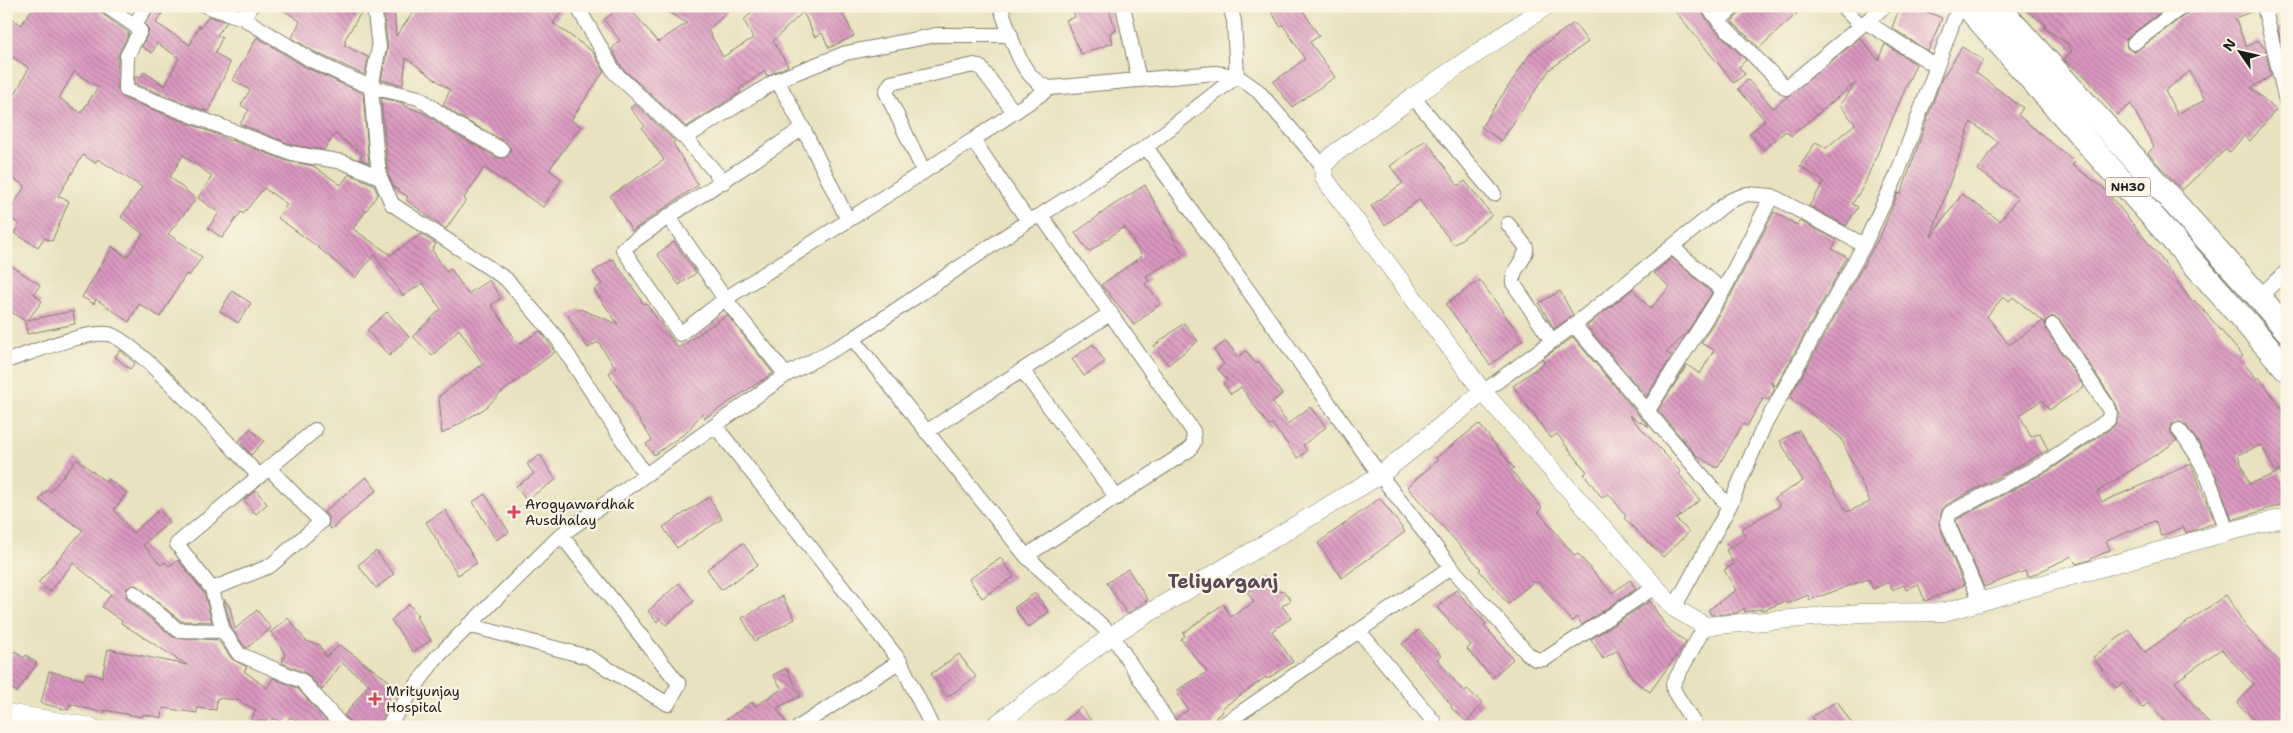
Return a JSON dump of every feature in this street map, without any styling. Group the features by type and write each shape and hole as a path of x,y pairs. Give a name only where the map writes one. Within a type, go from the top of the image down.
{"highway":[{"name":"NH30","path":"1968,6 1999,21 2230,264 2287,330"},
{"name":"NH30","path":"1999,21 2213,283 2287,369"},
{"path":"2213,283 2230,264"}],"street":[{"path":"106,6 134,24 140,31 128,56 126,90 290,153 343,162 380,177"},
{"path":"134,24 147,6"},
{"path":"206,6 243,18 311,60 371,87 419,98 455,124 502,150"},
{"path":"243,18 251,6"},
{"path":"374,6 379,48 371,87 376,150 380,177 392,204 506,279 557,338 645,475"},
{"path":"576,6 615,73 685,138 724,182"},
{"path":"1000,6 1027,75 1039,85 1050,88 1216,74 1237,76 1258,91 1322,166 1324,178 1483,392 1674,608 1706,626 1862,613 1944,612 2227,532 2287,517"},
{"path":"1123,6 1139,80"},
{"path":"1230,6 1234,20 1237,76"},
{"path":"1322,166 1334,154 1413,97 1546,6"},
{"path":"1707,6 1718,20 1786,88 1885,6"},
{"path":"1718,20 1735,6"},
{"path":"1842,6 1864,24 1936,66"},
{"path":"1674,608 1729,508 1764,428 1864,245 1897,176 1959,6"},
{"path":"2134,43 2183,6"},
{"path":"2264,6 2287,104"},
{"path":"685,138 777,80 846,53 936,35 1011,35"},
{"path":"924,172 886,92 891,83 974,65 981,68 1014,112"},
{"path":"387,727 435,659 561,536 645,475 716,427 786,375 853,339 1146,147 1237,76"},
{"path":"777,80 848,220"},
{"path":"803,128 724,182 668,216 623,249 680,334 725,299 924,172 1050,88"},
{"path":"1413,97 1494,194"},
{"path":"973,140 1111,313 1193,431 1194,442 1189,450 1026,556"},
{"path":"1146,147 1380,476 1451,567 1527,653 1535,658 1544,659 1655,586"},
{"path":"994,727 1112,635 1380,476 1483,392 1574,325 1729,200 1746,194 1772,196 1864,245"},
{"path":"1647,412 1723,291 1772,196"},
{"path":"668,216 725,299 786,375"},
{"path":"1508,224 1526,247 1524,256 1514,271 1512,283 1552,341"},
{"path":"1672,247 1723,291"},
{"path":"2259,297 2287,271"},
{"path":"926,432 1111,313"},
{"path":"1574,325 1729,508"},
{"path":"1980,602 1947,522 1950,513 2045,463 2108,420 2110,414 2109,409 2053,326"},
{"path":"6,361 90,334 110,334 143,356 264,472 321,522 270,566 212,589"},
{"path":"853,339 1026,556 1112,635 1171,727"},
{"path":"1022,370 1117,498"},
{"path":"716,427 900,661 932,727"},
{"path":"315,430 178,544 212,589 223,631 239,654 302,681 343,727"},
{"path":"2179,430 2193,447 2207,472 2227,532"},
{"path":"468,625 588,657 668,704 679,684 561,536"},
{"path":"1220,727 1360,632 1451,567"},
{"path":"134,593 178,630 223,631"},
{"path":"1696,727 1674,691 1673,684 1706,626"},
{"path":"1360,632 1434,722"},
{"path":"799,727 900,661"},
{"path":"6,713 91,727"}],"building":[{"path":"34,6 97,6 101,13 129,33 118,56 117,90 123,98 230,141 287,161 313,166 341,185 349,174 373,184 378,194 353,229 391,255 421,234 436,244 432,250 447,272 451,269 468,294 489,280 501,298 491,305 519,344 540,331 555,352 501,393 484,409 442,434 439,396 483,364 459,329 432,356 413,336 441,309 423,283 403,296 374,255 355,278 314,244 278,218 287,204 264,188 243,214 241,212 222,238 208,228 219,213 198,198 212,176 183,155 170,177 196,199 168,234 202,257 189,276 186,274 160,317 139,304 129,322 96,299 94,304 82,297 112,247 127,257 143,234 121,217 142,187 98,159 95,163 83,155 58,196 69,201 52,241 44,238 38,247 14,233 19,224 7,216 25,186 6,174 6,91 14,96 29,68 6,53 6,15 21,25","holes":["74,72 98,87 81,113 59,98"]},
{"path":"156,6 167,6 156,23 190,45 199,26 201,27 209,16 227,22 217,35 222,38 215,53 230,63 208,112 135,84 135,75 140,78 144,72 165,86 179,58 157,43 152,53 142,47 149,30 145,24"},
{"path":"277,6 365,6 344,41 346,42 344,45 368,57 365,75 315,52 292,38 300,21"},
{"path":"383,6 394,6 396,36 418,6 566,6 553,23 593,52 604,71 571,120 581,126 549,170 562,179 543,207 484,168 464,198 466,200 446,229 406,200 408,197 394,187 388,175 381,98 404,103 403,105 426,114 451,132 498,158 507,157 511,149 506,142 460,117 443,105 450,90 406,58 403,85 381,80 388,47"},
{"path":"621,6 628,6 658,42 687,23 657,6 734,6 708,30 723,57 753,38 744,20 758,6 839,6 854,36 829,48 822,33 815,37 803,12 773,41 788,66 767,76 765,71 739,89 741,92 686,127 622,68 612,49 620,40 604,20"},
{"path":"1072,6 1108,6 1116,31 1110,33 1113,43 1081,54 1066,20 1075,17"},
{"path":"1268,6 1300,6 1319,36 1310,42 1335,77 1292,107 1273,82 1305,59 1283,25 1280,26"},
{"path":"1671,6 1698,6 1712,27 1746,60 1739,67 1745,74 1734,83"},
{"path":"1744,6 1805,6 1759,48 1732,21"},
{"path":"1900,6 1913,6 1942,18 1928,51 1892,28"},
{"path":"2021,6 2164,6 2166,8 2126,39 2127,48 2135,52 2190,11 2204,6 2255,6 2256,10 2235,18 2246,47 2258,40 2265,49 2271,76 2251,88 2276,110 2250,141 2244,136 2230,152 2226,149 2182,190 2148,153 2154,147 2131,104 2117,115 2086,77 2064,60 2072,50 2068,47 2069,45 2044,28 2046,25","holes":["2190,71 2205,100 2177,114 2165,91"]},
{"path":"2287,17 2287,65 2278,29"},
{"path":"1574,23 1588,42 1550,69 1501,141 1481,127 1530,54"},
{"path":"257,37 307,68 363,93 369,163 359,159 363,154 335,134 324,150 292,145 240,124 249,110 241,105 250,90 233,80"},
{"path":"1860,38 1878,60 1885,44 1916,64 1863,187 1852,204 1858,207 1846,226 1809,206 1824,182 1800,166 1816,142 1826,148 1855,124 1840,105 1855,83 1791,136 1786,131 1763,150 1749,134 1765,120 1738,89 1748,80 1773,108"},
{"path":"1962,47 1983,60 1975,72 2023,108 2018,115 2075,162 2072,165 2103,187 2162,260 2192,302 2194,300 2243,356 2240,359 2257,379 2259,377 2287,416 2287,466 2276,472 2261,445 2238,455 2249,484 2280,472 2287,490 2287,503 2232,520 2216,476 2204,451 2186,425 2178,421 2173,423 2170,431 2177,441 2097,492 2102,502 2191,464 2215,523 2186,533 2183,527 2161,536 2155,521 2106,541 2110,550 2087,561 2076,564 2072,556 2031,576 2028,577 2025,571 1984,587 1956,522 1957,519 2050,470 2113,427 2120,416 2116,404 2060,320 2052,316 2045,321 2046,329 2084,387 2049,410 2042,400 2020,415 2031,437 2040,433 2048,450 1946,505 1942,510 1939,525 1964,585 1925,601 1918,584 1906,590 1904,585 1892,590 1889,582 1873,589 1868,579 1810,600 1808,595 1787,604 1786,601 1764,610 1745,612 1744,608 1737,613 1711,615 1708,610 1736,590 1724,570 1734,564 1726,550 1746,538 1741,529 1780,506 1775,498 1803,481 1780,441 1799,430 1847,512 1870,502 1841,438 1790,397 1881,234 1898,193 1901,194 1941,80","holes":["1971,122 1998,142 1978,170 2018,198 2000,221 1962,194 1931,237","2004,296 2009,301 2013,297 2043,321 2009,345 1987,316"]},
{"path":"635,104 675,141 673,143 698,185 632,231 610,196 664,160 642,128 645,126 630,108"},
{"path":"1426,140 1458,186 1465,181 1492,215 1454,245 1419,200 1385,225 1371,206 1403,183 1390,166"},
{"path":"1145,185 1183,255 1146,276 1149,281 1145,284 1161,303 1134,325 1101,285 1142,256 1125,228 1122,228 1089,252 1075,233"},
{"path":"1774,212 1797,225 1800,221 1837,240 1832,249 1847,257 1776,386 1771,382 1775,389 1768,400 1764,397 1747,426 1743,424 1717,468 1696,455 1658,410 1687,365 1700,374 1714,350 1701,343 1731,295"},
{"path":"674,242 696,273 679,285 657,254"},
{"path":"1672,258 1712,293 1686,334 1666,353 1672,356 1646,397 1587,326 1633,289 1650,309 1670,287 1654,273"},
{"path":"613,259 644,304 646,303 678,348 727,315 773,373 705,418 702,413 687,432 654,455 646,444 652,440 609,373 616,368 598,342 588,348 568,316 580,309 618,324 594,290 602,284 593,272"},
{"path":"6,262 40,285 34,294 42,301 28,320 73,311 75,324 27,334 25,321 6,309"},
{"path":"1480,280 1523,340 1490,365 1446,304"},
{"path":"232,291 251,303 238,323 220,311"},
{"path":"1560,291 1573,315 1554,329 1539,303"},
{"path":"387,312 409,337 389,356 367,330"},
{"path":"1184,323 1198,341 1168,365 1154,346"},
{"path":"1573,337 1649,427 1629,415 1681,472 1679,474 1700,500 1676,519 1689,532 1663,557 1624,518 1626,516 1608,493 1602,498 1584,474 1587,472 1557,434 1551,438 1513,386 1545,362 1542,359"},
{"path":"1226,341 1238,357 1246,351 1256,364 1259,362 1282,394 1272,402 1288,424 1310,407 1326,427 1303,445 1307,451 1298,458 1272,424 1269,426 1241,387 1231,394 1223,384 1227,380 1218,369 1224,364 1214,350"},
{"path":"1093,344 1105,362 1084,376 1072,359"},
{"path":"120,350 135,363 130,369 115,357"},
{"path":"1479,424 1514,468 1511,470 1542,508 1538,511 1575,556 1578,554 1612,593 1630,580 1636,589 1582,625 1577,617 1572,621 1538,582 1534,581 1508,604 1479,570 1481,569 1407,487 1438,460 1436,458"},
{"path":"250,429 264,441 251,455 239,441"},
{"path":"540,455 556,480 526,500 516,486 534,474 527,464"},
{"path":"77,459 106,482 108,479 127,493 114,510 133,533 159,510 169,522 143,545 161,565 165,562 169,566 178,560 204,593 212,622 181,621 136,585 127,588 126,596 128,600 173,637 218,640 232,659 247,667 244,671 267,688 273,678 297,688 331,726 304,726 290,717 285,725 273,718 271,722 251,720 256,710 237,700 217,698 216,710 197,708 197,713 163,708 162,718 143,714 142,717 104,710 104,713 70,704 68,710 41,703 49,671 84,680 86,673 102,677 108,649 187,665 121,623 122,621 102,607 111,594 73,563 50,592 38,583 83,530 39,500 47,490 50,492"},
{"path":"366,477 377,490 331,529 328,526 329,520 324,512"},
{"path":"256,490 267,504 256,514 244,500"},
{"path":"485,494 509,532 496,540 473,502"},
{"path":"709,497 722,519 677,548 663,527"},
{"path":"1380,498 1405,532 1342,578 1318,543"},
{"path":"445,510 477,563 458,575 426,522"},
{"path":"743,543 758,565 721,590 707,569"},
{"path":"376,551 394,574 376,588 358,565"},
{"path":"1001,558 1014,577 982,598 969,579"},
{"path":"1128,569 1148,600 1127,614 1107,583"},
{"path":"1270,576 1280,591 1283,590 1291,600 1282,606 1291,618 1272,631 1293,662 1267,679 1266,677 1221,709 1223,712 1217,716 1211,727 1180,727 1176,718 1188,710 1176,691 1207,672 1181,639 1185,636 1183,633 1223,604 1231,617 1254,602 1247,592"},
{"path":"679,583 694,601 666,625 660,618 657,622 648,611"},
{"path":"1456,590 1513,659 1492,678 1467,649 1471,645 1437,608"},
{"path":"1035,593 1049,612 1028,628 1014,608"},
{"path":"2226,595 2247,628 2287,669 2287,727 2263,727 2237,704 2253,684 2221,649 2175,682 2212,727 2169,727 2148,703 2142,708 2123,683 2116,688 2093,657 2129,630 2145,652"},
{"path":"782,596 795,619 755,641 742,618"},
{"path":"224,599 230,608 235,629 257,610 271,628 247,648 245,647 231,627"},
{"path":"1650,601 1666,627 1686,642 1650,692 1633,679 1617,650 1603,659 1591,639"},
{"path":"409,604 418,615 416,617 431,640 413,652 391,620"},
{"path":"288,618 306,641 320,645 326,657 340,645 397,687 392,693 397,697 378,727 356,727 344,716 369,684 342,663 322,690 306,673 282,663 285,654 271,632"},
{"path":"1419,630 1441,656 1437,659 1464,692 1467,689 1483,703 1467,722 1451,708 1452,706 1402,644"},
{"path":"15,651 24,658 26,655 37,663 17,692 6,685 6,662"},
{"path":"959,654 976,677 947,697 931,674"},
{"path":"786,668 801,696 777,708 789,727 715,727 752,702 755,706 782,689 773,675"},
{"path":"1837,701 1854,727 1819,727 1812,717"},
{"path":"1081,707 1096,727 1057,727"}],"place":[{"name":"Arogyawardhak Ausdhalay","path":"514,512"},
{"name":"Mrityunjay Hospital","path":"375,699"}],"district":[{"name":"Teliyarganj","path":"1223,581"}]}
